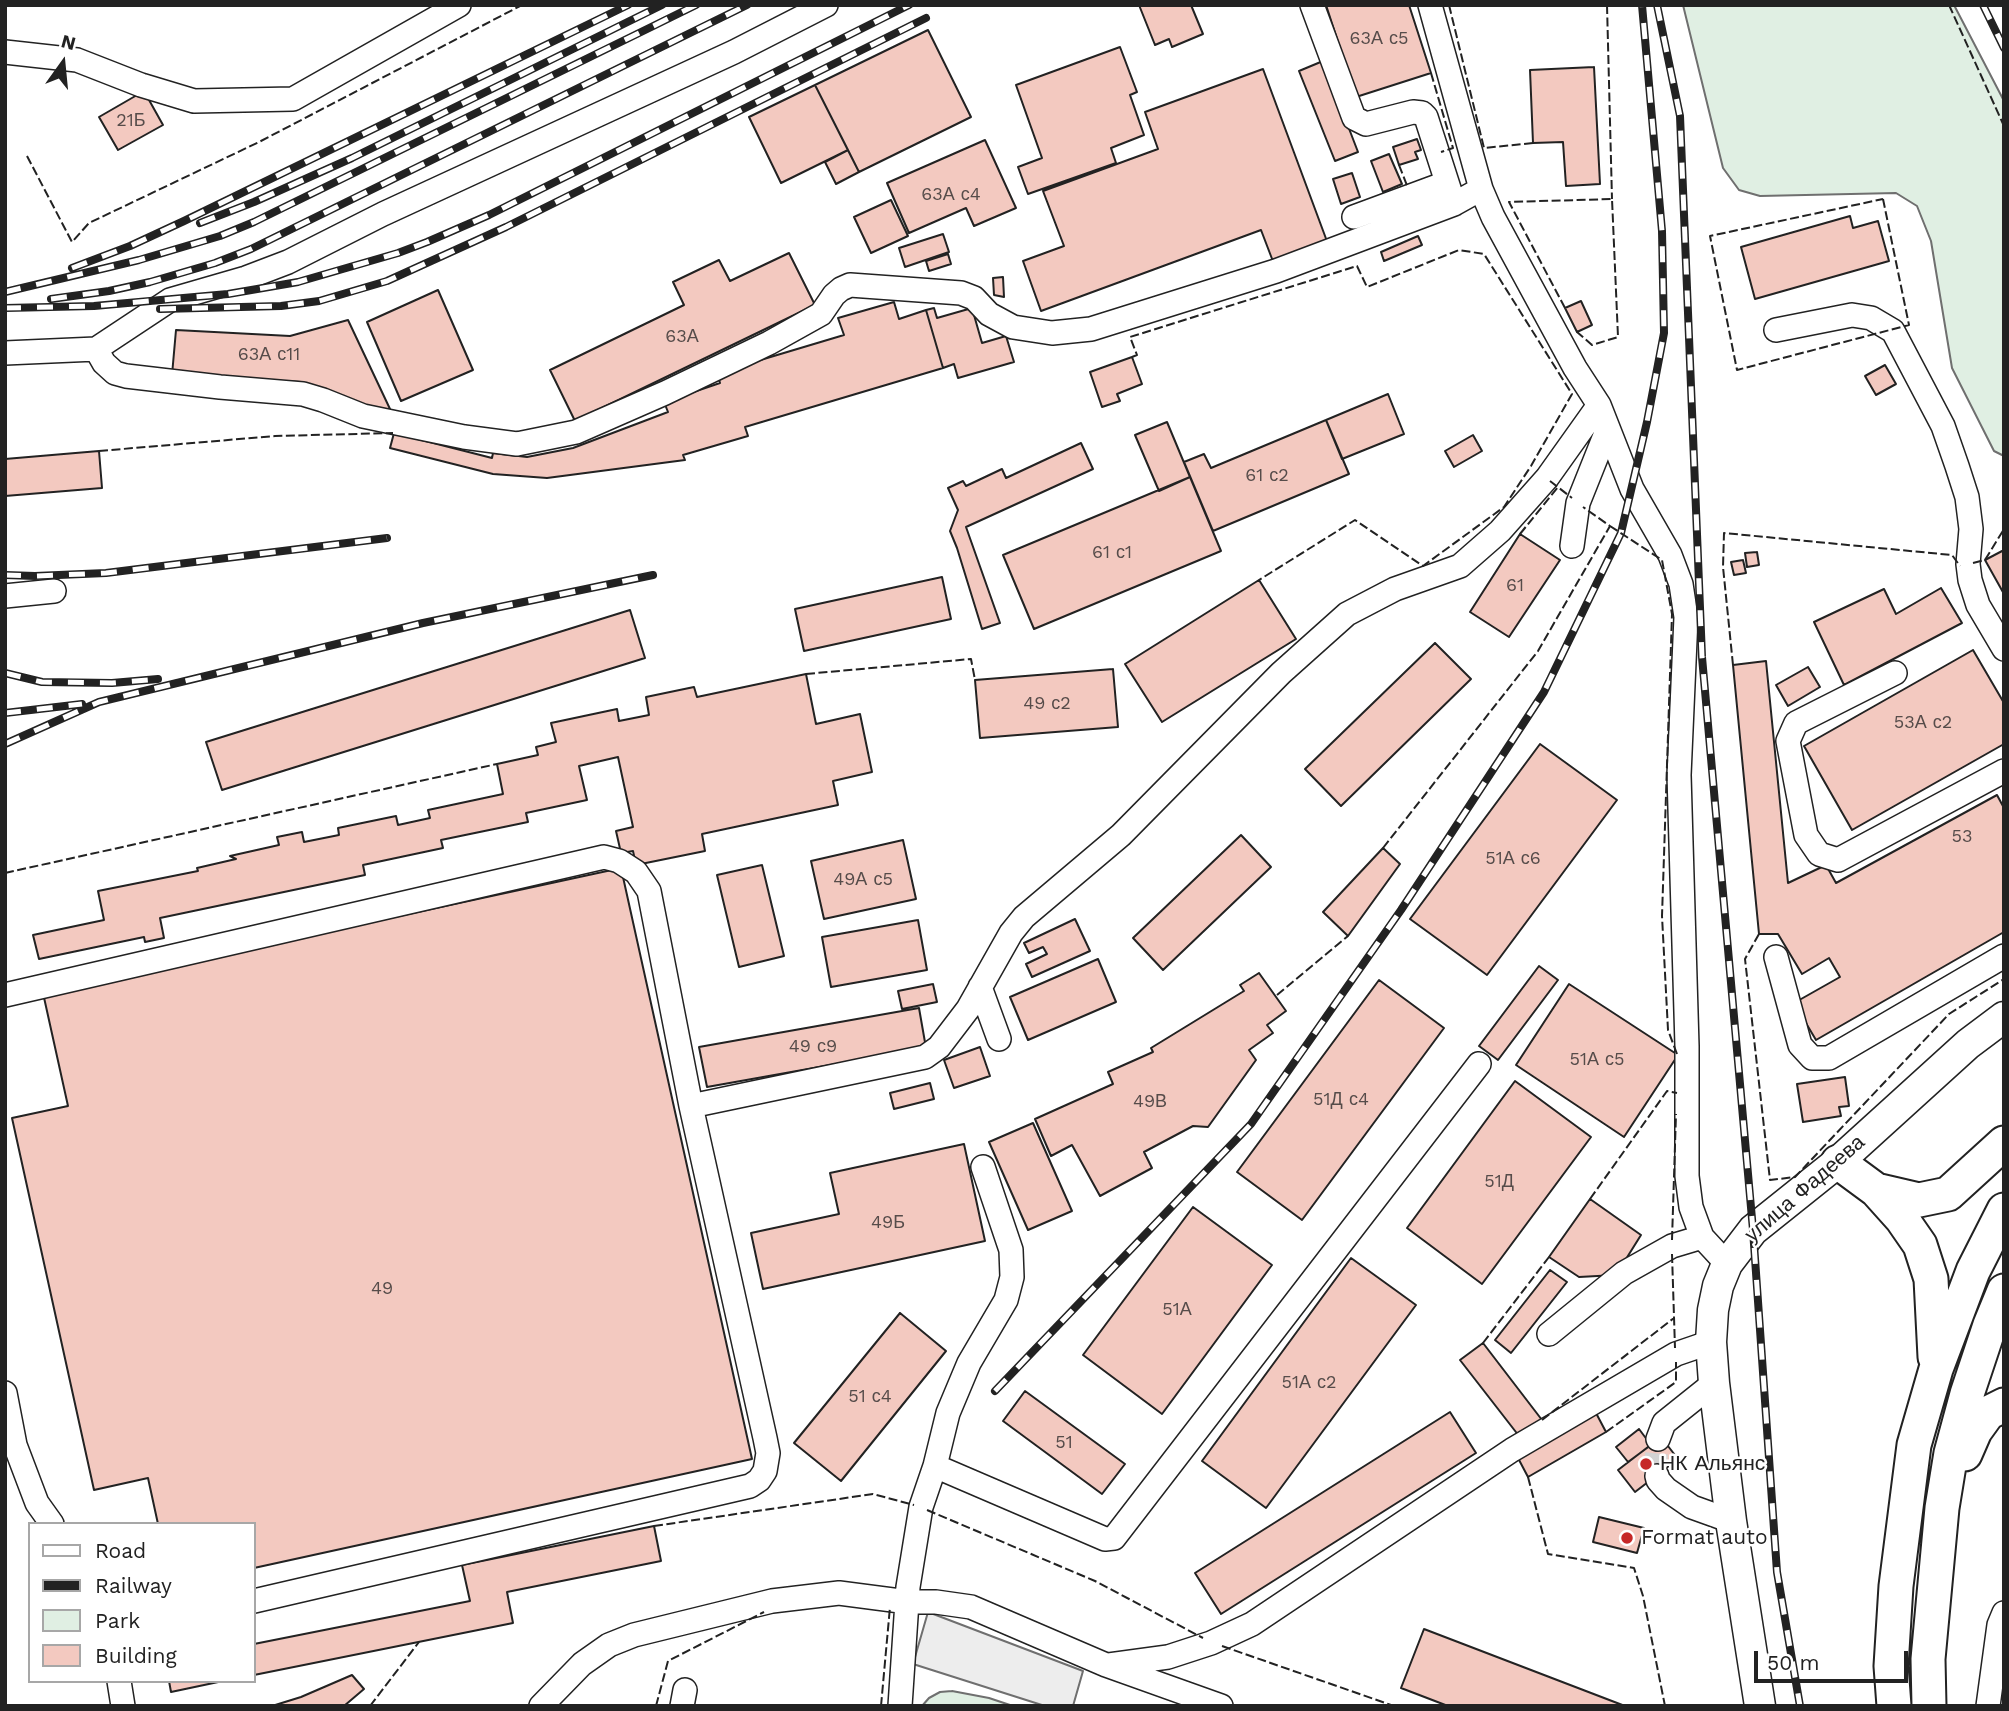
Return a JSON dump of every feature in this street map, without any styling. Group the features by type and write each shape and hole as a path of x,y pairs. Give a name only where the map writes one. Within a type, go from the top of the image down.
{"highway":[{"path":"1876,1190 1919,1200 1948,1194 2004,1143"},
{"path":"1838,1162 1876,1190 1902,1219 1920,1245 1931,1279 1936,1369"},
{"path":"1894,1706 1891,1666 1896,1586 1914,1445 1936,1369 1973,1271 2004,1210"},
{"path":"1929,1706 1928,1659 1942,1508 1951,1453 1967,1394 2004,1291"},
{"path":"2004,1314 2004,1335"},
{"path":"1942,1508 1975,1431 1988,1413 2004,1405"}],"main road":[{"name":"улица Фадеева","path":"1760,1706 1731,1521 1714,1383 1711,1342 1718,1286 1727,1264 1753,1230 1838,1162 1968,1044 2004,1017"}],"street":[{"path":"5,52 76,60 141,85 194,101 293,99 459,5"},
{"path":"5,353 96,349 170,300 246,278 288,262 383,214 734,52 826,5"},
{"path":"1312,5 1354,118 1366,124 1413,112 1422,113 1426,117 1450,194"},
{"path":"1430,5 1481,189 1493,218 1568,355 1599,405 1632,489 1670,555 1681,584 1686,617 1679,775 1687,1046 1687,1176 1691,1207 1702,1237 1727,1264"},
{"path":"1354,218 1481,189"},
{"path":"96,349 104,363 115,373 126,376 303,394 363,416 464,438 517,444 576,432 665,393 821,314 834,295 845,286 863,284 949,290 974,298 989,314 1013,327 1052,333 1091,329 1276,271 1450,194"},
{"path":"1776,330 1852,315 1871,318 1893,331 1943,426 1957,466 1967,497 1971,529 1968,564 1970,580 1979,605 2004,649"},
{"path":"691,1106 925,1057 939,1047 968,1009 1011,933 1024,917 1121,835 1281,673 1348,614 1395,589 1460,566 1500,531 1547,478 1599,405"},
{"path":"1572,546 1578,503 1608,428"},
{"path":"5,596 54,591"},
{"path":"1895,673 1796,723 1788,741 1806,835 1819,854 1838,860 2004,771"},
{"path":"5,995 604,857 619,861 636,872 649,891 691,1106 768,1453 765,1471 759,1480 750,1486 256,1601"},
{"path":"1776,957 1800,1045 1812,1058 1829,1058 2004,956"},
{"path":"980,987 999,1039"},
{"path":"934,1466 1105,1539 1114,1538 1479,1064"},
{"path":"900,1706 908,1602 921,1507 953,1400 969,1363 1006,1300 1012,1277 1011,1250 983,1167"},
{"path":"1549,1334 1624,1273 1672,1246 1702,1237"},
{"path":"1106,1665 1168,1657 1211,1643 1252,1624 1512,1450 1676,1354 1711,1342"},
{"path":"1658,1439 1664,1423 1714,1383"},
{"path":"5,1393 15,1445 37,1503 51,1522"},
{"path":"1657,1476 1666,1489 1692,1507 1731,1521"},
{"path":"541,1706 582,1664 609,1645 634,1635 772,1601 839,1593 971,1607 1106,1665 1222,1706"},
{"path":"1988,1706 1999,1625 2004,1613"},
{"path":"119,1683 122,1706"}],"green space":[{"path":"1683,5 1954,5 2004,101 2004,456 1994,451 1952,368 1931,241 1917,206 1896,193 1760,196 1739,190 1723,168"},
{"path":"952,1691 1013,1706 922,1706 940,1692"}],"shaded area":[{"path":"928,1612 1083,1671 1073,1706 1045,1706 913,1664"}],"building":[{"path":"1139,5 1191,5 1203,34 1172,47 1169,39 1155,45"},
{"path":"1326,5 1409,5 1431,73 1356,97"},
{"path":"928,30 971,117 859,172 815,85"},
{"path":"1120,47 1137,92 1130,95 1144,135 1111,148 1116,163 1028,194 1018,167 1042,158 1016,85"},
{"path":"1323,61 1358,152 1335,161 1299,71"},
{"path":"1594,67 1600,184 1566,186 1563,142 1533,143 1530,70"},
{"path":"1263,69 1328,244 1274,264 1261,230 1041,311 1023,261 1064,246 1043,191 1158,149 1145,112"},
{"path":"815,85 848,150 781,183 749,117"},
{"path":"144,91 163,125 118,150 99,117"},
{"path":"1417,139 1421,150 1415,152 1418,159 1399,165 1393,147"},
{"path":"985,140 1016,208 974,226 966,208 909,233 887,183"},
{"path":"848,150 859,172 836,184 825,162"},
{"path":"1389,154 1402,184 1383,192 1371,161"},
{"path":"1352,173 1360,197 1341,204 1333,179"},
{"path":"891,200 908,236 871,253 854,217"},
{"path":"1850,216 1853,228 1878,221 1889,261 1755,299 1741,247"},
{"path":"943,234 949,252 905,267 899,248"},
{"path":"1418,236 1422,245 1384,261 1381,252"},
{"path":"789,253 815,305 575,421 550,370 684,305 673,282 719,260 730,281"},
{"path":"948,254 951,264 929,271 926,261"},
{"path":"1003,277 1004,297 994,295 993,278"},
{"path":"438,290 473,370 401,401 367,322"},
{"path":"1581,301 1592,325 1577,332 1565,308"},
{"path":"894,302 899,319 926,310 943,368 745,427 748,436 683,455 685,460 547,478 493,474 390,448 394,433 492,458 493,453 527,457 573,448 668,412 664,402 720,383 717,373 844,335 838,318"},
{"path":"934,308 937,318 972,308 982,343 1006,336 1014,362 958,378 954,364 943,368 926,310"},
{"path":"348,320 390,409 382,413 301,382 172,375 176,330 290,336"},
{"path":"1132,357 1142,384 1117,394 1120,401 1102,407 1090,372"},
{"path":"1885,365 1896,384 1876,395 1865,376"},
{"path":"1388,394 1404,434 1342,459 1326,420"},
{"path":"1326,420 1349,474 1213,531 1184,462 1204,454 1211,468"},
{"path":"1167,422 1190,477 1159,491 1135,435"},
{"path":"1473,435 1482,451 1454,467 1445,451"},
{"path":"1081,443 1093,469 966,527 1000,623 982,629 950,531 958,510 948,488 963,481 966,486 1002,469 1006,478"},
{"path":"99,451 102,488 5,496 5,459"},
{"path":"1190,477 1221,551 1034,629 1003,555"},
{"path":"1520,534 1560,560 1509,637 1470,612"},
{"path":"2004,550 2004,594 1985,560"},
{"path":"1757,552 1759,565 1747,567 1745,553"},
{"path":"1743,560 1746,573 1734,575 1731,562"},
{"path":"942,577 951,619 804,651 795,609"},
{"path":"1259,580 1296,639 1162,722 1125,664"},
{"path":"1941,588 1962,623 1844,685 1814,622 1884,589 1896,614"},
{"path":"630,610 645,658 222,790 206,742"},
{"path":"1435,643 1471,679 1341,806 1305,769"},
{"path":"1973,650 2004,703 2004,744 1852,830 1804,746"},
{"path":"1766,661 1788,883 1826,865 1836,883 1997,795 2004,808 2004,932 1816,1040 1794,1003 1840,977 1829,958 1802,974 1778,934 1759,934 1733,665"},
{"path":"1808,667 1820,687 1788,706 1776,685"},
{"path":"1113,669 1118,727 980,738 975,680"},
{"path":"806,674 816,724 860,714 872,772 833,781 838,805 702,834 705,851 636,865 633,851 621,853 616,831 633,827 618,757 579,766 587,800 526,813 528,822 441,840 443,848 363,865 365,875 160,918 164,938 145,942 144,937 39,959 33,935 104,920 98,891 198,871 197,868 236,859 230,856 279,845 277,837 302,832 304,842 339,835 338,828 396,816 398,825 430,818 428,810 503,794 497,764 538,755 536,747 556,742 551,723 617,709 619,721 649,715 646,697 694,687 697,697"},
{"path":"1540,744 1617,800 1487,975 1410,919"},
{"path":"1241,835 1271,867 1163,970 1133,938"},
{"path":"903,840 916,899 824,919 811,861"},
{"path":"1383,848 1400,864 1348,936 1323,912"},
{"path":"762,865 784,956 739,967 717,875"},
{"path":"621,868 752,1459 256,1568 256,1522 158,1522 148,1478 94,1490 12,1118 68,1106 43,993"},
{"path":"1075,919 1090,951 1032,977 1026,964 1047,954 1043,947 1029,953 1024,943"},
{"path":"918,920 927,970 831,987 822,937"},
{"path":"1098,959 1116,1002 1028,1040 1010,997"},
{"path":"1539,966 1558,980 1498,1060 1479,1046"},
{"path":"1259,973 1286,1011 1267,1025 1273,1033 1249,1050 1256,1060 1208,1127 1193,1126 1144,1152 1152,1168 1100,1196 1072,1145 1051,1156 1035,1119 1113,1084 1108,1072 1153,1052 1151,1048 1244,991 1240,985"},
{"path":"1379,980 1444,1028 1302,1220 1237,1172"},
{"path":"933,984 937,1002 902,1009 898,991"},
{"path":"1569,984 1678,1055 1624,1137 1516,1065"},
{"path":"919,1008 926,1048 707,1087 699,1047"},
{"path":"980,1047 990,1076 954,1088 944,1060"},
{"path":"1845,1077 1849,1106 1839,1107 1841,1116 1803,1122 1797,1084"},
{"path":"1515,1081 1591,1137 1482,1284 1407,1228"},
{"path":"930,1083 934,1099 894,1109 890,1093"},
{"path":"1033,1123 1072,1211 1028,1230 989,1142"},
{"path":"964,1144 985,1241 763,1289 751,1233 839,1214 830,1173"},
{"path":"1590,1199 1641,1235 1616,1275 1579,1277 1549,1257"},
{"path":"1193,1207 1272,1265 1162,1414 1083,1355"},
{"path":"1351,1258 1416,1305 1266,1508 1202,1461"},
{"path":"1550,1270 1567,1282 1511,1353 1495,1340"},
{"path":"900,1313 946,1351 841,1481 794,1443"},
{"path":"1483,1343 1542,1420 1519,1436 1460,1360"},
{"path":"1025,1391 1125,1464 1102,1494 1003,1421"},
{"path":"1450,1412 1476,1453 1221,1614 1195,1573"},
{"path":"1596,1413 1606,1432 1528,1477 1518,1458"},
{"path":"1639,1429 1651,1445 1628,1462 1616,1447"},
{"path":"1661,1437 1678,1459 1635,1492 1618,1470"},
{"path":"1599,1517 1644,1528 1637,1553 1593,1542"},
{"path":"654,1526 661,1561 507,1592 513,1623 256,1675 256,1644 470,1601 462,1565"},
{"path":"1424,1629 1625,1706 1448,1706 1401,1688"},
{"path":"352,1675 364,1689 344,1706 272,1706 301,1697"},
{"path":"169,1683 214,1683 171,1692"}],"tunnel":[{"path":"1657,1476 1655,1470 1658,1439"}],"railway":[{"path":"72,268 130,246 184,221 628,5"},
{"path":"200,223 352,158 662,5"},
{"path":"5,292 139,260 220,236 254,222 696,5"},
{"path":"51,299 150,282 215,263 251,249 747,5"},
{"path":"5,308 94,306 228,294 298,282 398,253 489,215 909,5"},
{"path":"995,1391 1251,1124 1401,910 1544,692 1621,533 1664,333 1662,231 1642,5"},
{"path":"1657,5 1680,116 1702,657 1753,1230 1777,1572 1800,1706"},
{"path":"1983,5 2004,48"},
{"path":"160,309 281,306 319,301 387,281 506,227 926,18"},
{"path":"5,575 106,573 387,538"},
{"path":"5,744 99,702 423,623 653,575"},
{"path":"5,673 42,682 112,683 158,679"},
{"path":"5,713 82,704"}],"fence":[{"path":"27,156 72,242 89,223 259,142 522,5"},
{"path":"1449,5 1484,148 1533,143"},
{"path":"1607,5 1612,199"},
{"path":"1949,5 2004,126"},
{"path":"1431,73 1453,148 1441,152"},
{"path":"1399,165 1408,188"},
{"path":"1565,308 1509,202 1612,199 1618,337 1592,345 1577,332"},
{"path":"1883,199 1909,325 1737,370 1710,236 1883,199"},
{"path":"1132,357 1137,355 1130,337 1357,266 1367,287 1459,250 1484,254 1572,394 1504,507 1423,566 1355,520 1259,580"},
{"path":"99,451 275,436 393,433"},
{"path":"1550,481 1572,498"},
{"path":"1520,534 1558,487"},
{"path":"1383,848 1538,651 1610,526 1583,507"},
{"path":"1610,526 1662,560 1672,614 1662,916 1668,1030 1677,1054"},
{"path":"1973,563 1985,560 2004,529"},
{"path":"1733,665 1723,567 1724,533 1952,555 1960,566"},
{"path":"806,674 971,659 975,680"},
{"path":"5,873 497,764"},
{"path":"1759,934 1745,959 1770,1180 1795,1177 1949,1014 2004,979"},
{"path":"1277,995 1348,936"},
{"path":"1590,1199 1667,1091 1677,1093"},
{"path":"1672,1240 1676,1114"},
{"path":"1672,1254 1675,1348"},
{"path":"1483,1343 1549,1257"},
{"path":"1542,1420 1674,1318"},
{"path":"1606,1432 1676,1382 1676,1362"},
{"path":"1528,1477 1548,1554 1634,1568 1643,1596 1665,1706"},
{"path":"654,1526 873,1494 914,1505"},
{"path":"927,1510 1095,1581 1203,1638"},
{"path":"881,1706 890,1607"},
{"path":"656,1706 668,1661 764,1612"},
{"path":"370,1706 419,1642"},
{"path":"1222,1646 1394,1706"}],"place":[{"name":"НК Альянс","path":"1646,1464"},
{"name":"Format auto","path":"1627,1538"}]}
